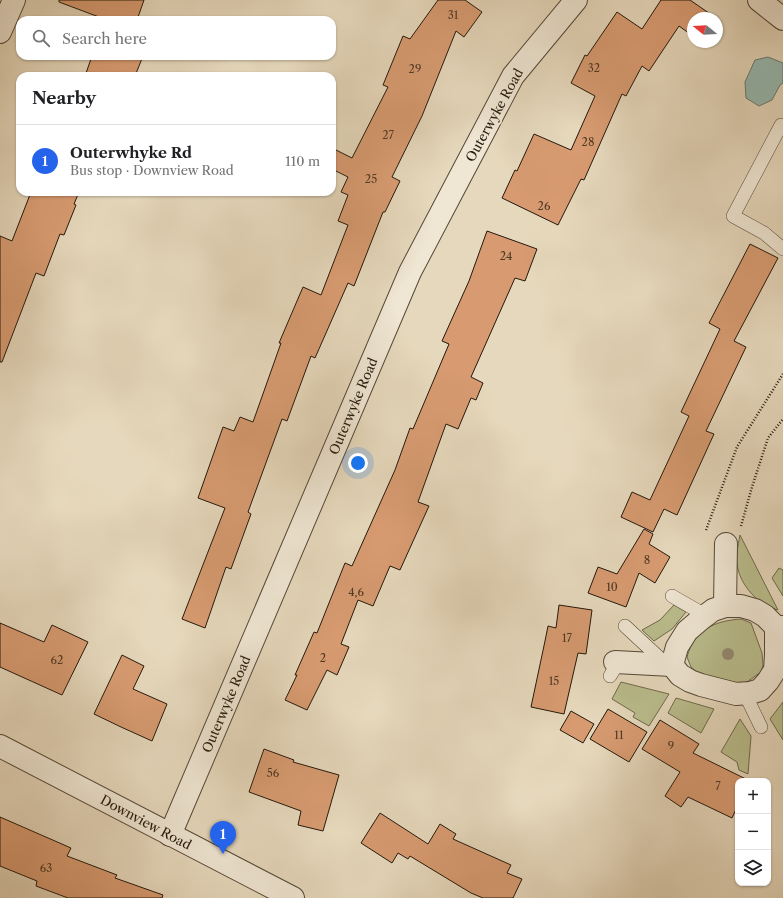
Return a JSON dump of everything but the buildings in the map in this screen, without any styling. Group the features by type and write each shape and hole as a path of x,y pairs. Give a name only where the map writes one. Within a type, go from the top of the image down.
{"street":[{"path":"0,32 14,0"},
{"name":"Outerwyke Road","path":"170,835 410,272 514,76 576,0"},
{"path":"758,0 783,19"},
{"path":"725,606 733,537"},
{"path":"614,667 669,665 680,675 701,685 736,694 750,694 760,690 768,682 775,670 780,627 766,616 755,610 741,606 725,606 713,610 687,631 677,647 669,665"},
{"name":"Downview Road","path":"0,746 293,898"}],"lane":[{"path":"781,124 734,216 764,232 783,249"},
{"path":"672,596 705,615"},
{"path":"624,626 669,665"},
{"path":"745,694 761,727"}],"path":[{"path":"706,530 737,447 783,374"},
{"path":"733,537 752,487 768,438 783,419"}],"green space":[{"path":"740,535 778,610 766,606 759,601 748,589 739,574 737,552"},
{"path":"779,568 783,570 783,596 772,578"},
{"path":"674,605 686,612 672,629 654,641 642,630 660,620"},
{"path":"741,619 751,623 762,653 763,665 761,672 747,682 737,684 698,673 691,667 687,657 691,646 701,633 717,624 729,620"},
{"path":"621,682 669,694 649,726 633,717 635,713 612,699"},
{"path":"676,698 714,709 701,733 668,713"},
{"path":"783,702 783,740 770,719"},
{"path":"740,719 751,736 748,774 739,770 737,762 721,752"}],"water":[{"path":"768,57 783,63 783,83 780,85 772,100 759,106 746,98 745,82 755,60"}],"place":[{"name":"Outerwhyke Rd","path":"223,854"}]}
